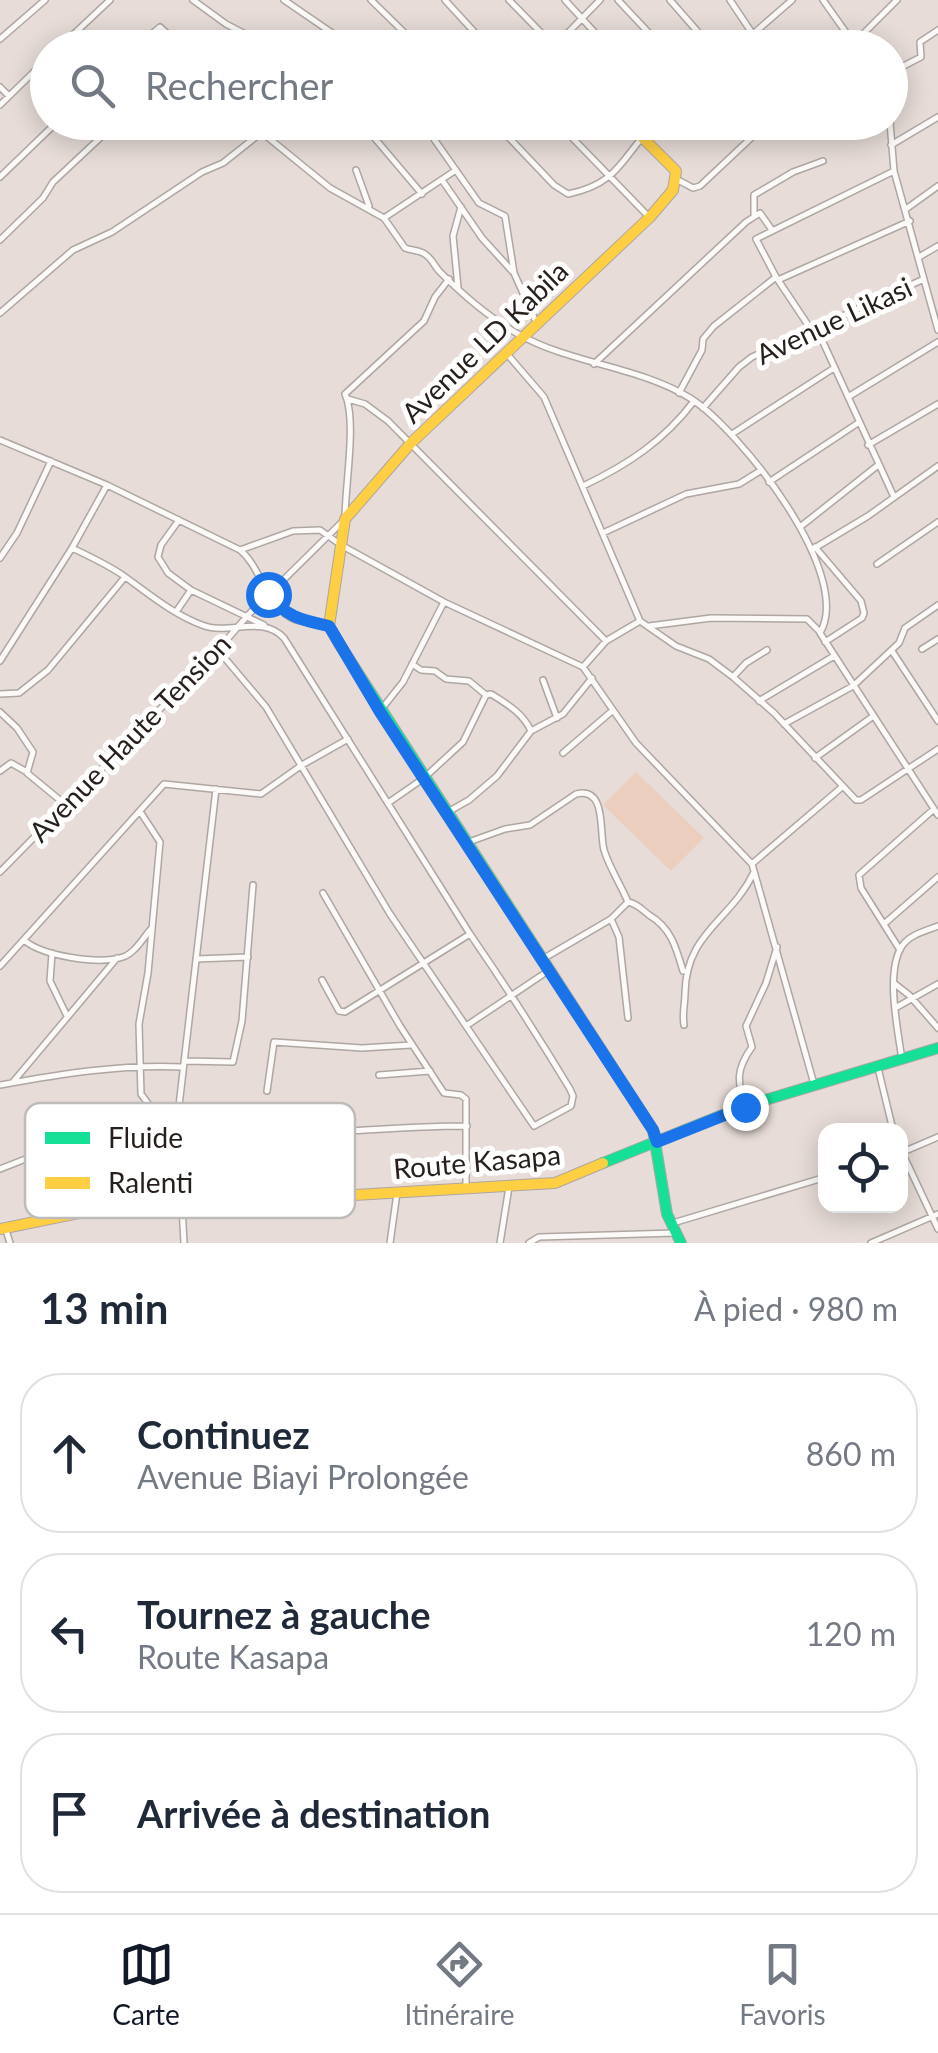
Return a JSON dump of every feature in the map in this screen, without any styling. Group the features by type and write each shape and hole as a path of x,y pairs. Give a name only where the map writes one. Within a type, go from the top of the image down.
{"street":[{"path":"0,39 45,0"},
{"path":"96,0 103,7"},
{"path":"78,30 110,0"},
{"path":"194,0 238,30"},
{"path":"284,0 328,30"},
{"path":"371,0 402,30"},
{"path":"445,0 472,30"},
{"path":"509,0 538,30"},
{"path":"564,0 592,30"},
{"path":"571,30 600,0"},
{"path":"618,0 646,30"},
{"path":"670,0 696,30"},
{"path":"730,0 750,30"},
{"path":"755,30 782,3 792,0"},
{"path":"823,0 843,30"},
{"path":"868,30 897,0"},
{"path":"0,24 12,29"},
{"path":"908,64 921,57 920,42 938,30"},
{"path":"0,105 30,76"},
{"path":"0,87 9,96"},
{"path":"908,134 938,117"},
{"path":"0,177 38,140"},
{"path":"0,240 43,198 53,182 100,140"},
{"path":"0,314 74,250 112,232 202,172 219,166 251,140"},
{"path":"269,140 330,188 384,218 405,248 423,251 476,308 522,336 680,393 732,434 814,548 861,600 864,614 825,642"},
{"path":"376,140 422,194"},
{"path":"435,140 479,204 506,216 514,273"},
{"path":"512,140 564,194 588,189 610,177 622,167 638,140"},
{"path":"574,140 650,217"},
{"path":"643,140 676,172 678,180 694,188 749,140"},
{"path":"891,140 894,170 938,330"},
{"path":"891,144 898,140"},
{"path":"754,216 752,199 759,192 823,160"},
{"path":"356,170 370,209"},
{"path":"384,218 456,170"},
{"path":"894,170 756,240 814,330 894,497"},
{"path":"442,180 514,273 536,322"},
{"name":"Avenue LD Kabila","path":"345,519 410,444 650,217 678,180"},
{"path":"906,209 938,186"},
{"path":"458,286 452,236 460,207"},
{"path":"594,364 711,251 754,216 762,214 772,230"},
{"path":"680,393 704,338 714,326 777,278 910,221"},
{"name":"Avenue Likasi","path":"919,257 938,246"},
{"path":"346,396 424,321 449,279"},
{"name":"Avenue Likasi","path":"703,408 745,362 924,279"},
{"path":"848,397 938,342"},
{"path":"505,352 544,397 640,621 676,646 709,659 732,677 784,724 842,787 860,800 938,749"},
{"path":"732,434 834,368"},
{"path":"346,396 388,420 606,641"},
{"path":"346,396 352,408 344,485 345,519 329,626 380,712 653,1130 676,1237"},
{"path":"582,486 642,454 694,402"},
{"path":"868,445 938,404"},
{"path":"768,482 859,423"},
{"path":"1,443 108,485 240,550 252,560 281,611 295,619 329,626"},
{"path":"0,558 17,533 51,461"},
{"path":"800,527 877,466"},
{"path":"814,548 938,466"},
{"path":"603,533 686,494 739,484 760,471"},
{"path":"0,661 108,485"},
{"name":"Avenue Haute Tension","path":"0,872 345,519"},
{"path":"180,520 161,546 158,558 168,573 191,590 248,614 276,629 284,638 570,1089 574,1102 564,1111 539,1125 530,1124 384,903 266,707 218,650"},
{"path":"878,564 938,522"},
{"path":"240,550 307,528 320,530 444,602 583,667 636,744 754,867 815,1087"},
{"path":"72,548 205,627 264,625"},
{"path":"814,548 827,609 820,632"},
{"path":"0,694 19,693 48,670 124,577"},
{"path":"176,612 191,590"},
{"path":"380,712 403,682 444,602"},
{"path":"784,724 853,686 899,643 905,628 938,605"},
{"path":"650,626 711,618 807,620 820,632 936,812 859,875 860,888 900,950"},
{"path":"583,667 606,641 640,621"},
{"path":"922,648 938,639"},
{"path":"732,677 746,662 767,650"},
{"path":"892,650 938,722"},
{"path":"760,701 834,656"},
{"path":"412,664 452,681 468,682 486,695 491,694 526,720 531,731"},
{"path":"446,812 469,800 497,776 531,731 557,718 592,678"},
{"path":"542,680 557,718"},
{"path":"388,803 424,778 463,742 486,695"},
{"path":"564,754 612,711"},
{"path":"0,712 18,728 33,752 27,773"},
{"path":"815,758 872,716"},
{"path":"0,966 161,787 169,783 261,794 348,739"},
{"path":"0,771 10,763 66,806"},
{"path":"684,974 704,932 739,898 754,867 842,787"},
{"path":"179,1103 216,789"},
{"path":"466,844 530,825 576,794 588,792 601,814 604,849 628,902"},
{"path":"141,813 160,842 140,1024 141,1094 146,1103"},
{"path":"884,924 938,877"},
{"path":"0,1085 140,1065 232,1062 242,1022 254,885"},
{"path":"323,894 446,1095 464,1096 466,1188"},
{"path":"541,960 611,919 628,902"},
{"path":"628,902 637,904 663,924 676,943 684,974 684,1025"},
{"path":"611,919 619,937 628,1018"},
{"path":"902,1060 895,984 900,950 910,938 938,926"},
{"path":"23,940 32,948 52,953 97,960 117,958 130,954 153,927"},
{"path":"322,980 334,1006 342,1012 470,934"},
{"path":"745,1107 738,1082 740,1066 752,1046 746,1026 777,947"},
{"path":"52,953 50,982 67,1016"},
{"path":"196,959 249,956"},
{"path":"13,1082 117,958"},
{"path":"466,1026 548,971"},
{"path":"895,984 938,1028"},
{"path":"896,1008 938,984"},
{"path":"268,1091 274,1042 362,1048 412,1044"},
{"name":"Route Kasapa","path":"355,1196 567,1179 745,1107 938,1048"},
{"path":"878,1068 891,1123"},
{"path":"379,1075 430,1071"},
{"path":"355,1133 414,1126 467,1126"},
{"path":"908,1148 938,1137"},
{"path":"0,1169 25,1159"},
{"path":"908,1164 936,1215 938,1230"},
{"path":"529,1243 539,1237 561,1241 676,1237 818,1181"},
{"path":"500,1243 510,1186"},
{"path":"390,1243 397,1193"},
{"path":"871,1243 936,1215"},
{"name":"Route Kasapa","path":"2,1228 49,1218"},
{"path":"183,1218 184,1243"},
{"path":"2,1228 10,1243"}],"shaded area":[{"path":"636,772 704,838 671,871 603,805"}],"traffic: fast":[{"path":"340,645 653,1130 667,1214 681,1243"},
{"path":"603,1163 742,1107 938,1048"}],"traffic: slow":[{"path":"340,645 329,626 345,519 411,443 650,217 673,190 676,171 645,140"},
{"path":"355,1195 555,1183 603,1163"},
{"path":"0,1229 54,1218"}],"route":[{"path":"268,594 281,611 295,619 329,626 380,712 653,1130 657,1142 745,1107"}]}
